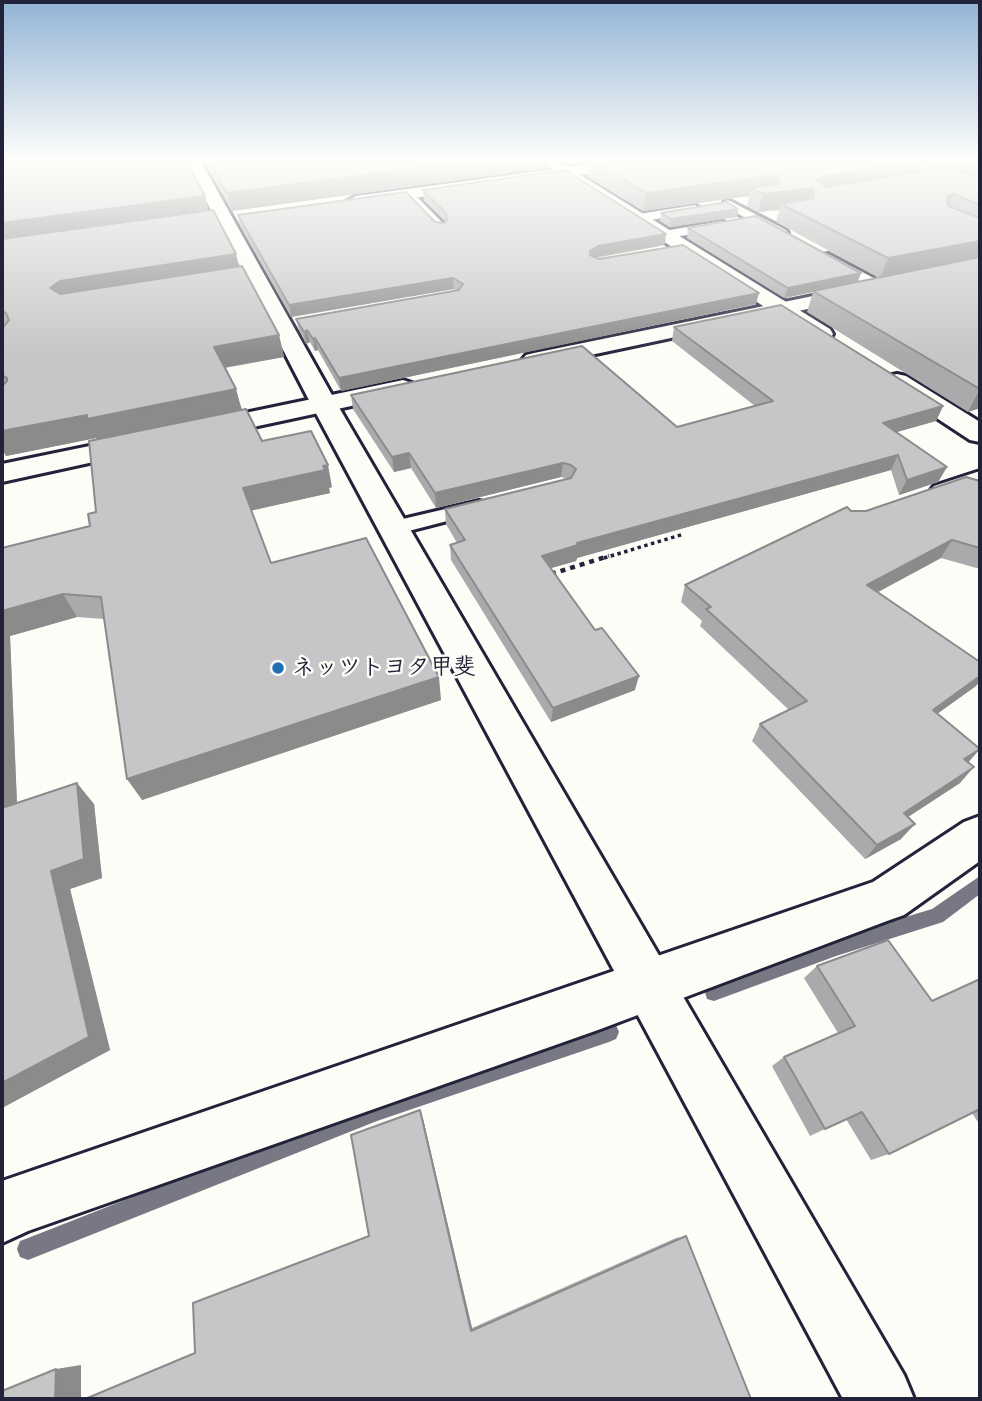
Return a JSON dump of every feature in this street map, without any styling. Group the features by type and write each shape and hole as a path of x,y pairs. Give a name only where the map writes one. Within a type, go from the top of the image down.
{"street":[{"path":"224,225 248,279 288,325 324,404 880,1399"},
{"path":"646,225 662,244 686,248 838,344"},
{"path":"510,365 906,282"},
{"path":"884,373 980,434"},
{"path":"2,472 429,382"},
{"path":"5,1218 887,899 980,836"}],"lane":[{"path":"662,244 732,225"},
{"path":"767,225 790,238"},
{"path":"813,250 882,288"},
{"path":"928,495 980,477"},
{"path":"393,528 497,502"}],"path":[{"path":"541,577 684,534"}],"building":[{"path":"101,225 221,225 236,254 60,281 50,288 60,294 242,266 279,335 214,347 236,389 87,419 87,415 2,431 2,386 7,378 2,375 2,327 9,320 2,311 2,239"},
{"path":"244,225 652,225 666,234 598,246 590,251 590,255 599,259 683,245 759,293 339,378 315,338 313,339 307,330 304,332 296,319 459,290 463,284 453,278 289,305"},
{"path":"703,225 773,225 861,273 788,288 688,228"},
{"path":"823,225 980,225 980,241 888,258"},
{"path":"980,257 980,389 813,291"},
{"path":"781,305 943,406 883,423 947,467 907,480 898,455 577,543 578,545 542,556 595,630 602,628 639,676 553,708 450,545 465,540 445,509 571,478 576,469 563,463 435,493 409,453 392,457 351,395 582,346 677,427 773,401 674,327"},
{"path":"246,409 262,441 311,431 328,465 323,466 325,470 243,488 271,563 366,538 439,677 127,779 101,597 63,594 2,611 2,548 90,526 88,514 96,512 89,441"},
{"path":"966,477 980,481 980,548 952,540 867,585 980,662 980,676 933,710 980,749 964,759 974,767 904,813 915,824 877,845 760,724 807,701 706,609 711,607 685,585 847,507 851,511 866,511"},
{"path":"77,783 84,859 51,871 89,1037 2,1083 2,808"},
{"path":"888,940 932,1001 980,979 980,1109 889,1154 862,1112 825,1129 784,1057 855,1026 817,966"},
{"path":"420,1110 471,1331 686,1236 751,1399 85,1399 195,1353 193,1303 369,1236 351,1135"},
{"path":"56,1369 55,1399 2,1399 2,1391"}],"waterway":[{"path":"714,992 836,947 937,916 980,884"},
{"path":"28,1249 377,1111 609,1032"}],"place":[{"name":"ネッツトヨタ甲斐","path":"278,668"}]}
